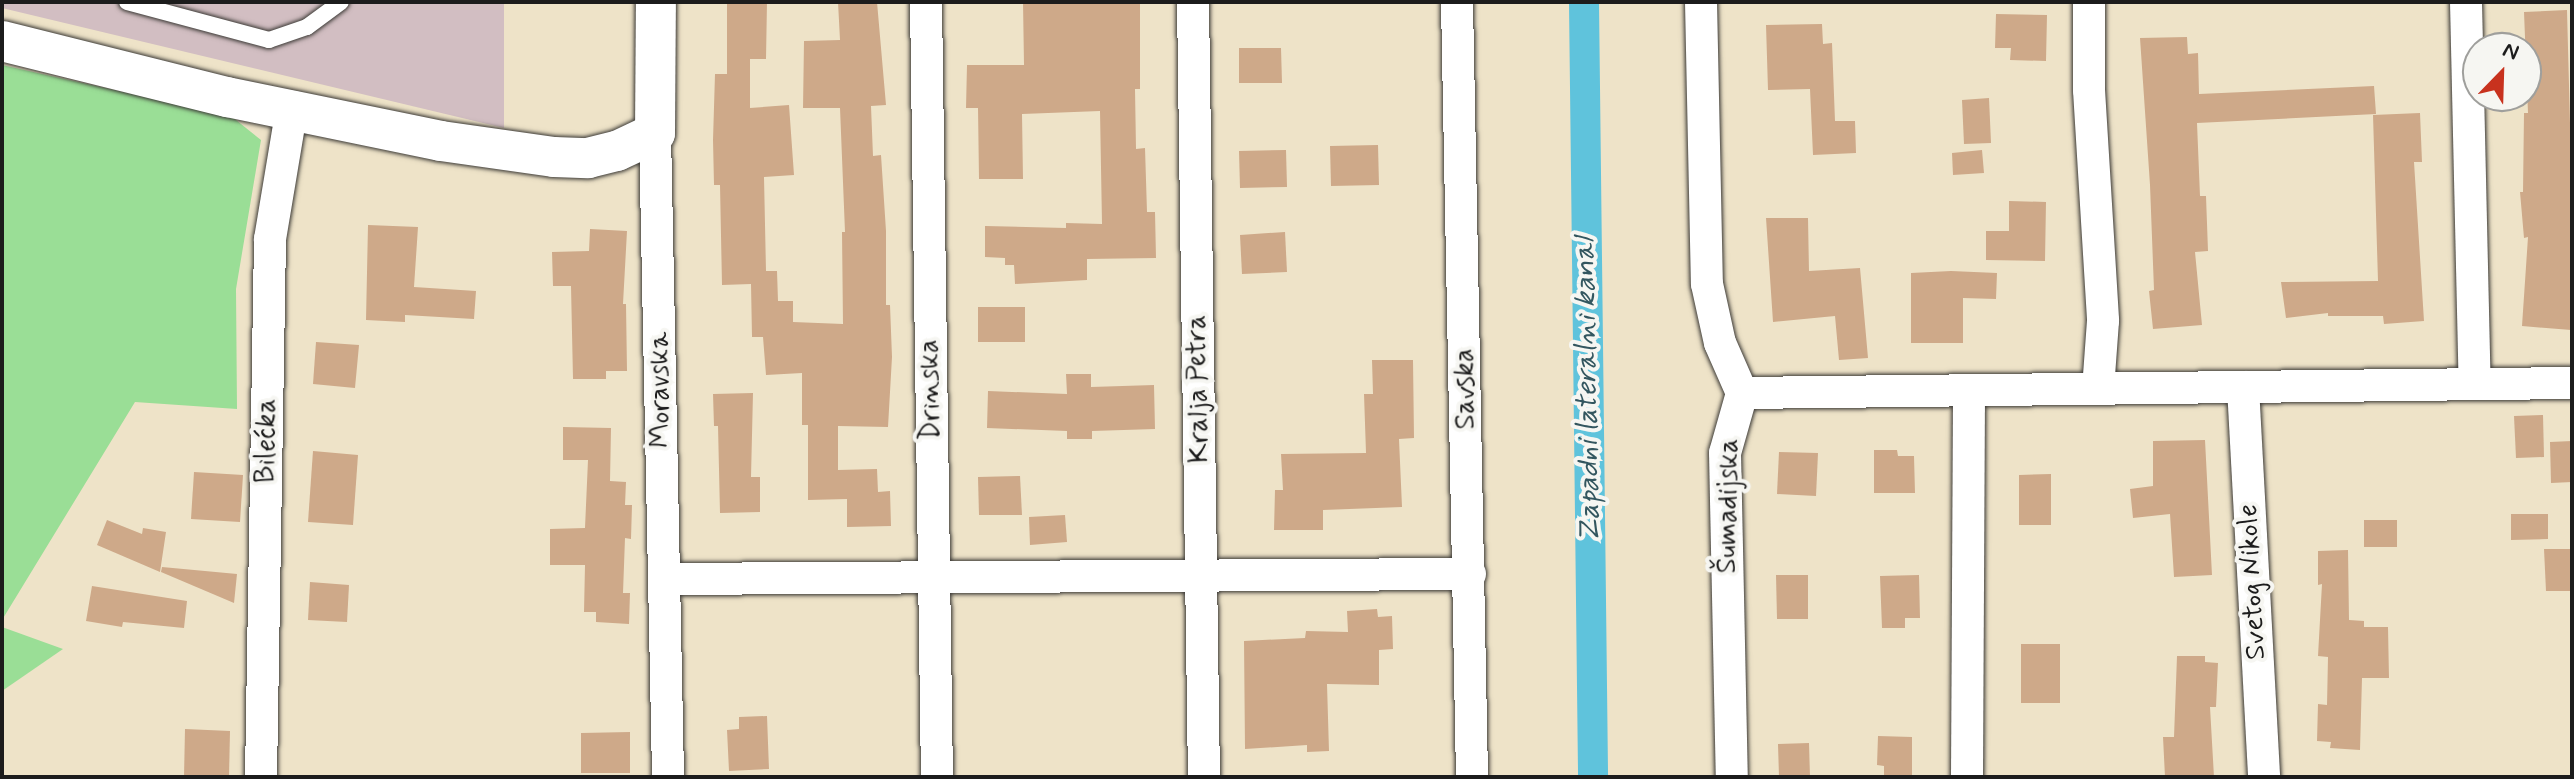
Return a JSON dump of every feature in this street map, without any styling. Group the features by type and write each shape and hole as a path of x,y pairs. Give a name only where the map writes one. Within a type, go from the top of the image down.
{"street":[{"name":"Moravska","path":"656,2 655,133 668,777"},
{"name":"Drinska","path":"926,2 937,777"},
{"name":"Kralja Petra","path":"1193,2 1204,777"},
{"name":"Savska","path":"1457,2 1472,777"},
{"path":"1701,2 1707,284 1720,343 1742,393 2572,383"},
{"path":"2089,2 2089,90 2103,321 2098,389"},
{"path":"2466,2 2475,384"},
{"path":"2,41 227,97 292,107 441,141 554,157 588,158 617,151 655,133"},
{"name":"Bilećka","path":"261,777 270,239 292,107"},
{"name":"Svetog Nikole","path":"2243,387 2264,777"},
{"path":"1967,777 1969,390"},
{"name":"Šumadijska","path":"1732,777 1725,453 1742,393"},
{"path":"664,579 1470,574"}],"lane":[{"path":"127,2 269,40 307,27 341,2"}],"shaded area":[{"path":"2,2 504,2 504,128 2,8"}],"green space":[{"path":"2,65 231,116 261,140 236,289 237,409 135,402 2,620"},
{"path":"2,627 63,649 2,691"}],"building":[{"path":"727,2 767,2 766,59 750,59 750,108 789,105 794,175 764,177 766,271 777,271 778,301 793,301 793,322 843,324 842,232 845,232 840,108 803,108 804,41 840,40 838,2 877,2 886,105 871,106 873,156 881,155 886,231 886,305 890,305 892,357 888,427 838,426 838,470 877,469 878,492 890,491 891,526 847,527 847,499 808,500 808,425 802,425 802,373 766,375 763,337 752,337 751,284 722,285 720,185 714,185 713,140 715,74 727,74"},
{"path":"1023,2 1140,2 1140,89 1135,89 1136,149 1145,148 1147,212 1155,212 1156,258 1087,259 1087,280 1015,284 1014,265 1005,265 1005,258 985,257 985,226 1066,228 1066,223 1102,224 1100,111 1022,114 1023,179 979,179 978,108 966,108 967,65 1024,65"},
{"path":"2567,10 2572,199 2571,330 2522,326 2528,237 2524,238 2520,192 2523,192 2524,113 2542,112 2542,32 2525,32 2524,12"},
{"path":"1996,14 2047,15 2046,61 2010,60 2011,48 1995,48"},
{"path":"1822,24 1823,44 1832,43 1835,121 1855,121 1856,153 1813,155 1810,89 1768,90 1766,25"},
{"path":"2187,37 2188,54 2198,53 2199,94 2374,86 2376,114 2197,123 2200,196 2206,196 2208,251 2195,252 2202,325 2153,329 2149,291 2154,290 2150,185 2140,38"},
{"path":"1239,48 1281,48 1282,83 1239,83"},
{"path":"1989,98 1991,143 1964,144 1962,100"},
{"path":"2420,113 2422,162 2414,162 2424,321 2384,324 2383,316 2328,316 2328,313 2286,318 2281,282 2378,281 2373,115"},
{"path":"1378,145 1379,185 1331,186 1330,146"},
{"path":"1286,150 1287,187 1240,188 1239,151"},
{"path":"1982,150 1984,173 1953,175 1952,153"},
{"path":"2009,201 2046,202 2045,261 1986,260 1986,231 2009,231"},
{"path":"1766,218 1808,218 1809,271 1860,268 1868,358 1839,360 1835,316 1773,322"},
{"path":"368,225 418,227 414,287 476,291 474,319 405,315 405,322 366,320"},
{"path":"590,229 627,231 623,304 626,304 627,371 606,371 606,379 573,379 571,286 553,286 552,252 589,251"},
{"path":"1285,232 1287,272 1242,274 1240,235"},
{"path":"1911,273 1997,273 1996,299 1963,298 1963,343 1911,343"},
{"path":"978,307 1025,307 1025,342 978,342"},
{"path":"316,342 359,345 355,388 313,384"},
{"path":"1372,360 1413,360 1414,438 1399,439 1402,507 1323,510 1323,530 1274,530 1275,490 1283,490 1281,454 1366,453 1364,394 1373,394"},
{"path":"1066,374 1091,374 1091,387 1154,385 1155,429 1092,431 1092,439 1067,439 1067,431 987,428 988,391 1067,394"},
{"path":"753,393 751,477 760,477 760,512 720,513 718,426 714,426 713,394"},
{"path":"2543,415 2544,457 2516,458 2514,416"},
{"path":"563,427 611,428 610,481 626,482 625,505 632,505 631,539 625,538 623,593 630,593 629,624 596,622 596,612 584,612 585,565 550,565 550,529 585,528 588,460 563,460"},
{"path":"2205,440 2212,575 2174,577 2170,514 2133,518 2130,489 2153,486 2153,441"},
{"path":"2572,441 2572,482 2551,483 2550,442"},
{"path":"1874,450 1897,450 1898,456 1914,456 1915,493 1874,493"},
{"path":"313,451 358,455 353,525 308,522"},
{"path":"1779,452 1818,453 1816,496 1777,494"},
{"path":"194,472 243,475 240,522 191,519"},
{"path":"2051,474 2051,525 2019,525 2019,475"},
{"path":"1020,476 1022,515 979,515 978,477"},
{"path":"2511,514 2548,514 2548,539 2511,540"},
{"path":"1065,515 1067,542 1030,545 1029,517"},
{"path":"107,520 142,534 143,528 166,532 160,572 97,545"},
{"path":"2364,520 2397,520 2397,547 2364,547"},
{"path":"2544,549 2572,549 2572,591 2546,591"},
{"path":"2348,550 2349,620 2364,621 2364,627 2388,627 2389,678 2362,678 2360,750 2330,748 2331,742 2317,741 2318,704 2327,705 2328,657 2318,656 2322,584 2318,585 2318,551"},
{"path":"162,567 237,574 234,603 161,572"},
{"path":"1776,575 1808,575 1808,619 1777,619"},
{"path":"1919,575 1920,618 1905,618 1905,628 1882,628 1880,576"},
{"path":"310,582 349,585 347,622 308,620"},
{"path":"92,586 187,601 184,628 123,622 122,627 86,621"},
{"path":"1377,609 1378,617 1392,616 1393,649 1379,650 1379,685 1327,684 1329,751 1307,752 1307,745 1245,749 1244,641 1305,638 1306,631 1348,632 1347,611"},
{"path":"2021,644 2060,644 2060,703 2021,703"},
{"path":"2177,656 2205,656 2205,662 2218,663 2216,707 2210,707 2214,777 2165,777 2163,737 2174,737"},
{"path":"767,716 769,769 729,771 727,730 739,729 739,717"},
{"path":"185,729 230,731 229,777 184,777"},
{"path":"630,732 630,773 581,773 581,733"},
{"path":"1878,736 1912,737 1912,777 1884,777 1884,766 1877,765"},
{"path":"1809,743 1810,777 1779,777 1778,744"}],"waterway":[{"name":"Zapadni lateralni kanal","path":"1584,2 1593,777"}]}
